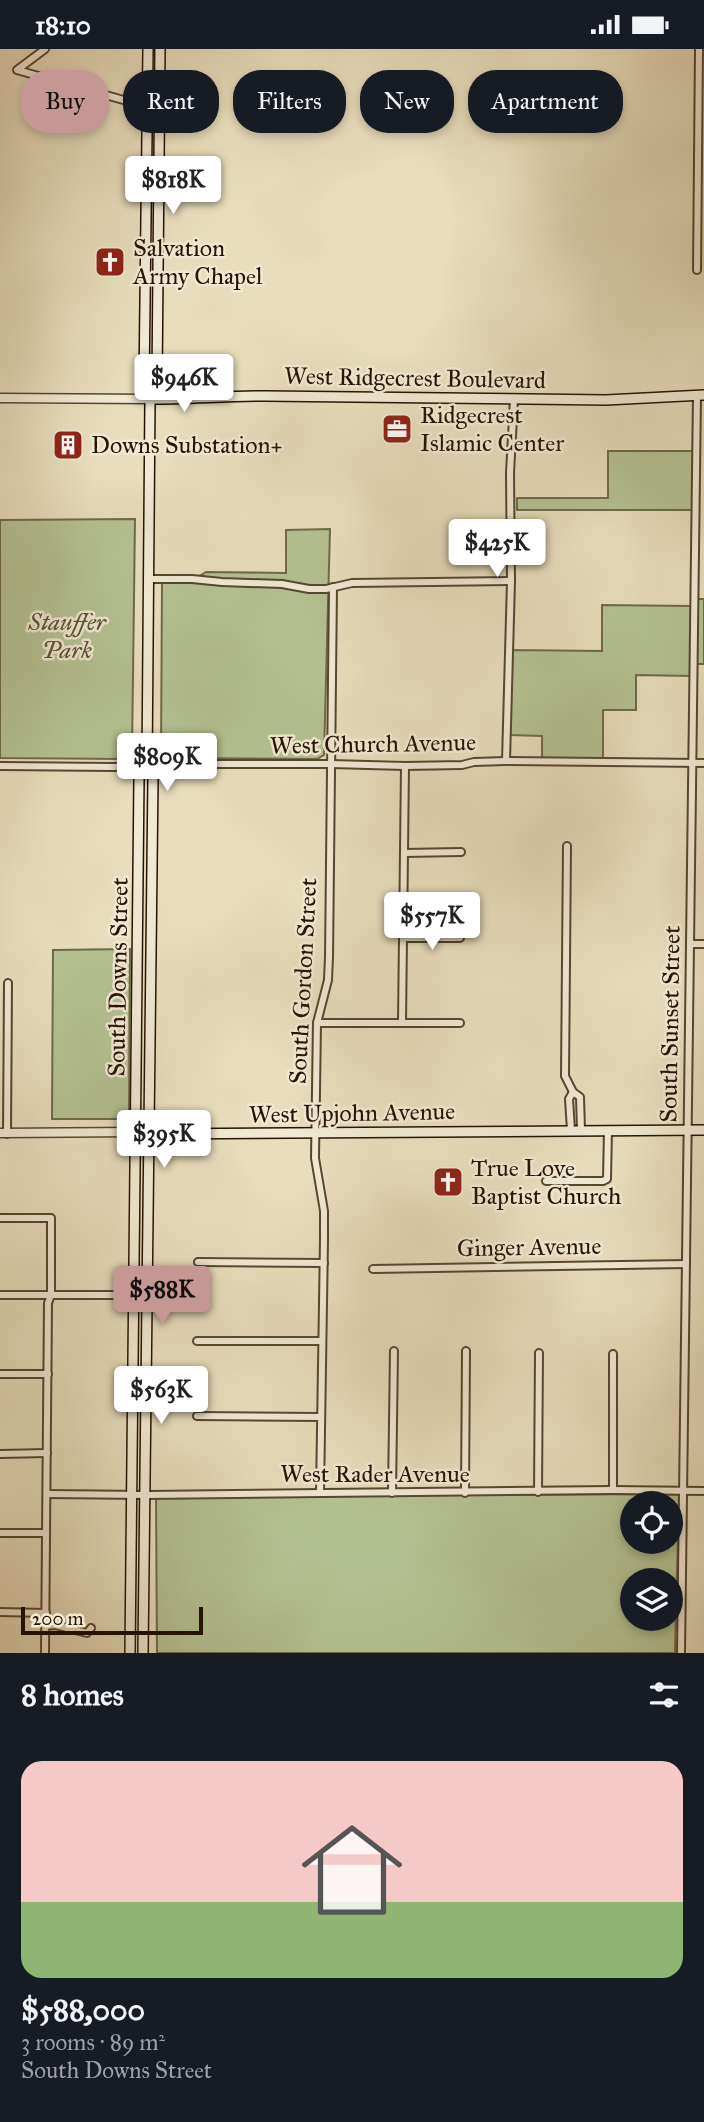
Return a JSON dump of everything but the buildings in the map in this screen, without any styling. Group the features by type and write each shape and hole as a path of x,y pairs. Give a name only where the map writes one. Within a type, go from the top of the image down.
{"main road":[{"path":"148,49 144,385 150,399"},
{"path":"150,399 157,383 160,49"},
{"name":"West Ridgecrest Boulevard","path":"150,399 194,399 214,395 606,400 701,395"},
{"name":"South Downs Street","path":"143,1653 153,778 148,766 150,399"},
{"name":"South Downs Street","path":"130,1653 138,778 148,766"},
{"name":"West Upjohn Avenue","path":"135,1132 704,1130"}],"street":[{"path":"45,49 17,71 123,100"},
{"path":"698,270 699,49"},
{"name":"South Sunset Street","path":"681,1653 692,762 701,395"},
{"name":"West Ridgecrest Boulevard","path":"0,398 150,399"},
{"path":"506,761 510,453 514,399"},
{"path":"148,579 282,583 309,589 352,583 510,581"},
{"name":"South Gordon Street","path":"320,1493 324,1211 315,1158 317,1023 328,980 333,587"},
{"name":"West Church Avenue","path":"0,766 405,766 506,761 704,762"},
{"path":"402,1023 405,766"},
{"path":"567,846 565,1076 573,1092 579,1097 582,1130"},
{"path":"404,853 461,852"},
{"path":"403,938 460,938"},
{"path":"690,944 704,944"},
{"path":"4,1133 8,983"},
{"path":"317,1023 460,1023"},
{"path":"571,1131 569,1099 573,1092"},
{"path":"546,1181 607,1179 608,1130"},
{"name":"West Upjohn Avenue","path":"4,1133 135,1132"},
{"path":"0,1218 51,1218 45,1653"},
{"path":"198,1262 324,1263"},
{"name":"Ginger Avenue","path":"373,1269 686,1263"},
{"path":"0,1296 147,1295"},
{"path":"197,1341 323,1341"},
{"path":"392,1493 394,1351"},
{"path":"465,1493 466,1351"},
{"path":"538,1492 539,1353"},
{"path":"612,1354 613,1490"},
{"path":"0,1374 48,1374"},
{"path":"197,1416 321,1417"},
{"path":"0,1454 47,1453"},
{"name":"West Rader Avenue","path":"47,1494 704,1491"},
{"path":"0,1533 46,1533"},
{"path":"0,1612 46,1613"},
{"path":"46,1626 55,1625 87,1633 92,1628"}],"green space":[{"path":"608,451 694,451 694,510 517,510 517,498 608,498"},
{"name":"Stauffer Park","path":"135,519 132,752 123,759 0,758 0,520"},
{"path":"330,529 324,755 317,759 164,758 161,754 162,583 191,579 206,572 286,573 286,530"},
{"path":"697,599 704,599 704,664 696,664"},
{"path":"602,605 692,606 691,676 636,675 636,710 603,710 603,760 542,759 542,736 510,735 510,650 602,651"},
{"path":"130,949 129,1112 123,1119 52,1119 53,950"},
{"path":"620,1494 620,1554 677,1554 677,1568 620,1568 620,1631 676,1631 675,1653 157,1653 156,1496"}],"place":[{"name":"Salvation Army Chapel","path":"110,262"},
{"name":"Ridgecrest Islamic Center","path":"397,429"},
{"name":"Downs Substation+","path":"68,445"},
{"name":"True Love Baptist Church","path":"448,1182"}]}
